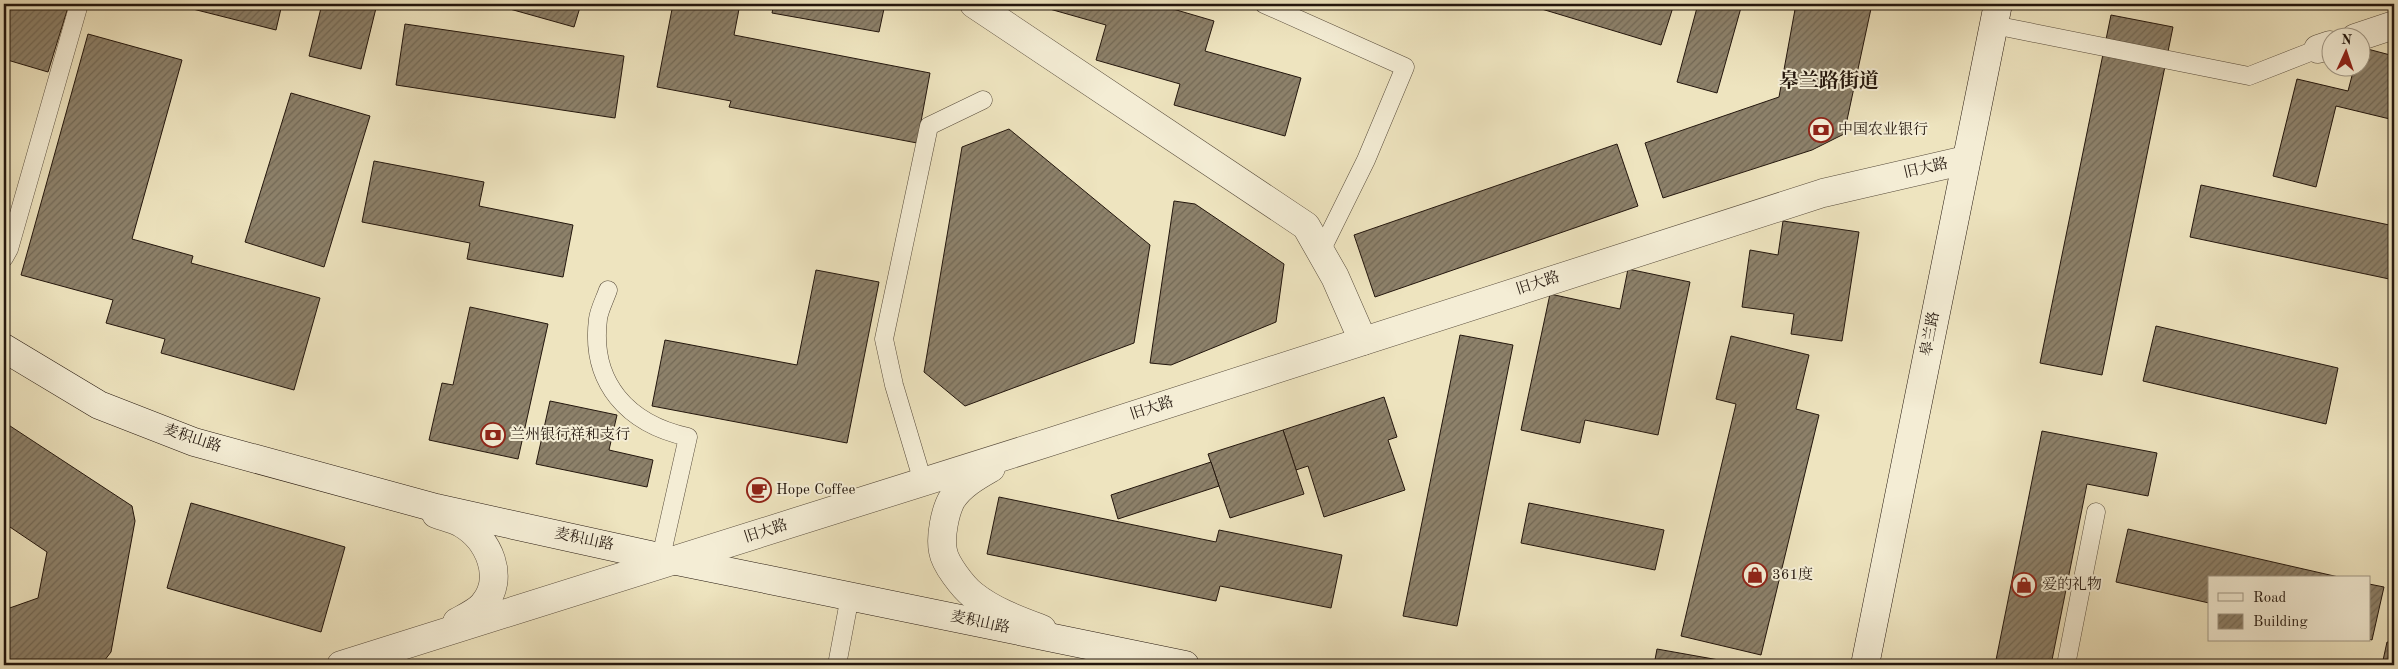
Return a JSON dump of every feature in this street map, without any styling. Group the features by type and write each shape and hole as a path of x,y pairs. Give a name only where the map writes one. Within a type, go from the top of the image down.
{"street":[{"path":"974,4 1306,226 1335,277 1363,341"},
{"name":"皋兰路","path":"1865,665 1996,14"},
{"path":"2370,33 2394,25"},
{"name":"旧大路","path":"341,665 669,559 1050,442 1823,193 1966,160"},
{"name":"麦积山路","path":"4,348 107,408 194,442 436,508 669,559 1185,665"},
{"path":"1050,442 1000,462 967,483 952,499 944,525 943,552 956,576 972,594 992,607 1046,631 1095,647"},
{"path":"361,486 461,524 482,540 493,561 494,578 490,594 482,606 468,616 418,641"}],"lane":[{"path":"4,258 9,249 79,4"},
{"path":"1264,4 1405,67 1366,160 1321,251"},
{"path":"1996,14 2249,76 2320,49"},
{"path":"923,482 894,384 884,339 929,126 983,100"},
{"path":"608,290 598,318 597,348 604,377 620,402 643,422 670,434 688,438 669,559"},
{"path":"2066,665 2096,512"},
{"path":"837,665 850,596"}],"building":[{"path":"4,4 69,4 48,72 4,59"},
{"path":"173,4 282,4 276,30"},
{"path":"322,4 377,4 361,69 309,56"},
{"path":"492,4 581,4 574,27"},
{"path":"673,4 740,4 734,35 930,73 917,143 729,107 731,101 657,87"},
{"path":"774,4 885,4 879,32 772,13"},
{"path":"1032,4 1156,4 1214,21 1205,51 1301,78 1285,136 1174,105 1180,84 1096,60 1106,25"},
{"path":"1525,4 1674,4 1661,45"},
{"path":"1698,4 1742,4 1717,93 1677,82"},
{"path":"1796,4 1872,4 1844,134 1812,150 1663,198 1645,143 1779,97"},
{"path":"2170,4 2191,4 2190,8"},
{"path":"2111,15 2173,27 2102,375 2040,363"},
{"path":"405,24 624,56 615,118 396,85"},
{"path":"88,34 182,60 132,239 193,256 191,263 320,298 294,390 161,353 165,339 106,323 113,300 21,275"},
{"path":"2370,50 2394,56 2394,120 2336,106 2316,187 2273,176 2297,79 2348,91 2351,78 2370,78"},
{"path":"291,93 370,116 324,267 245,242"},
{"path":"1009,129 1150,245 1134,343 965,406 924,372 962,147"},
{"path":"1617,144 1638,206 1375,297 1354,235"},
{"path":"374,161 484,182 479,206 573,225 563,277 467,259 470,243 362,222"},
{"path":"2201,185 2394,226 2394,280 2190,237"},
{"path":"1174,201 1195,204 1284,264 1276,322 1171,365 1150,363"},
{"path":"1783,221 1859,232 1842,341 1791,334 1794,314 1742,307 1750,250 1778,255"},
{"path":"1628,269 1690,282 1658,435 1585,420 1580,443 1521,430 1550,294 1620,309"},
{"path":"816,270 879,282 847,443 652,406 665,340 797,365"},
{"path":"470,307 548,324 518,459 429,440 442,383 453,385"},
{"path":"2156,326 2338,368 2326,424 2143,381"},
{"path":"1460,335 1513,345 1457,626 1403,616"},
{"path":"1731,336 1809,355 1796,409 1819,415 1761,655 1681,636 1736,404 1716,399"},
{"path":"1384,397 1397,437 1388,440 1405,490 1324,517 1308,466 1296,470 1283,430"},
{"path":"550,401 617,415 609,450 653,460 647,487 536,464"},
{"path":"4,422 132,506 135,521 111,652 101,665 4,665 4,610 38,598 47,552 4,523"},
{"path":"1283,430 1304,494 1230,518 1208,454"},
{"path":"2042,431 2157,453 2148,496 2087,484 2051,665 1995,665"},
{"path":"1211,462 1219,486 1118,519 1111,495"},
{"path":"999,497 1216,542 1219,530 1342,555 1331,608 1220,586 1216,601 987,554"},
{"path":"191,503 345,547 321,632 167,588"},
{"path":"1529,503 1664,530 1655,570 1521,543"},
{"path":"2128,529 2334,576 2208,576 2208,603 2116,582"},
{"path":"2370,584 2384,587 2372,640 2370,639"},
{"path":"2387,642 2394,643 2394,665 2382,665"},
{"path":"1657,649 1747,665 1654,665"}],"place":[{"name":"中国农业银行","path":"1821,130"},
{"name":"兰州银行祥和支行","path":"493,435"},
{"name":"Hope Coffee","path":"759,490"},
{"name":"361度","path":"1755,575"},
{"name":"爱的礼物","path":"2024,585"}],"district":[{"name":"皋兰路街道","path":"1829,82"}]}
